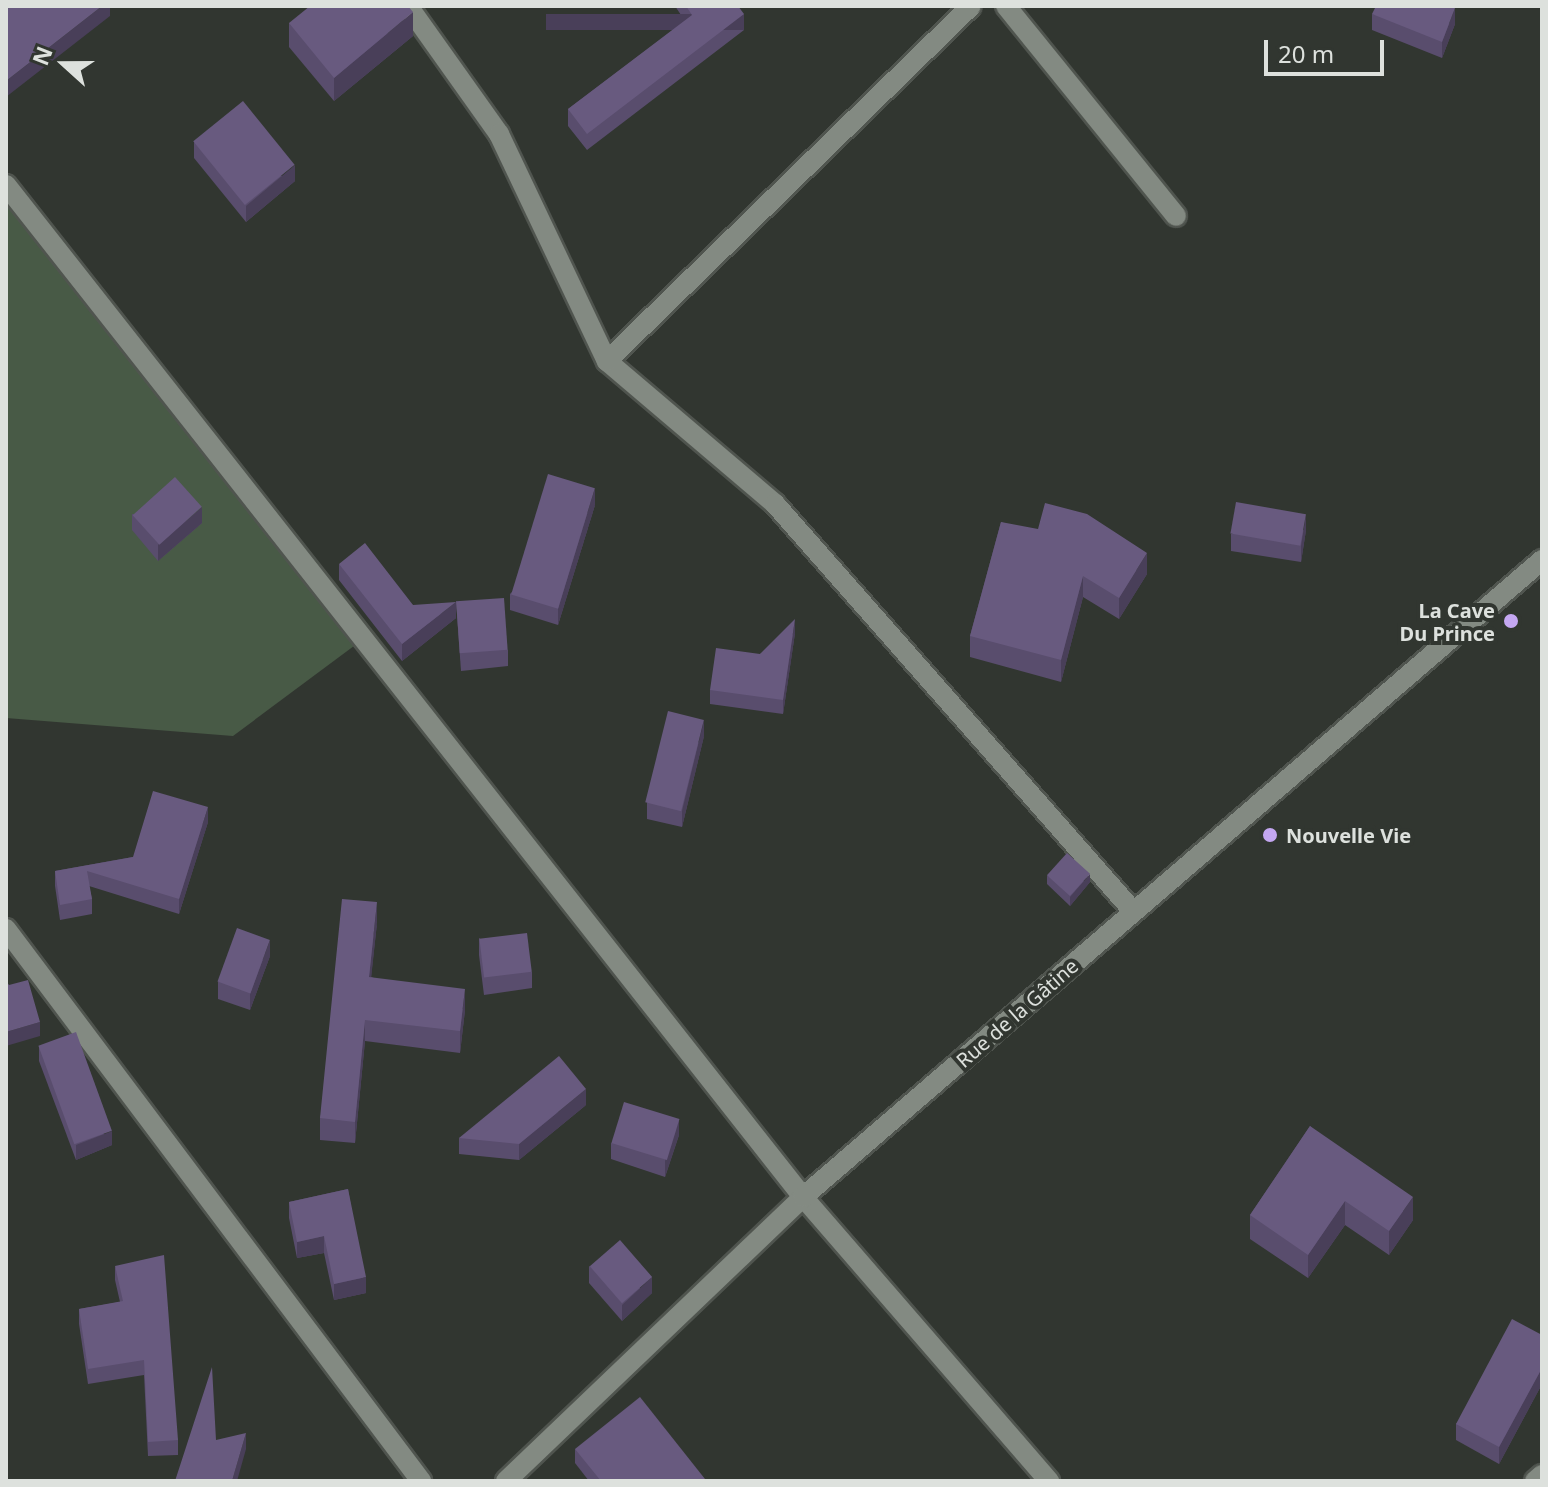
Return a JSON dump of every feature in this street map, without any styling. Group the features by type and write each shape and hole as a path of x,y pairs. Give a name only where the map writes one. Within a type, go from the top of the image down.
{"street":[{"path":"408,6 499,134 607,361 775,504 1134,912"},
{"path":"607,361 971,6"},
{"path":"1006,6 1176,216"},
{"path":"6,185 803,1197 1049,1481"},
{"name":"Rue de la Gâtine","path":"506,1481 803,1197 1542,560"},
{"path":"6,929 421,1481"},
{"path":"1535,1481 1542,1475"}],"green space":[{"path":"6,184 362,640 233,736 6,718"}],"building":[{"path":"6,6 45,7 102,6 6,81"},
{"path":"310,6 408,6 413,12 334,78 289,23"},
{"path":"686,6 738,6 744,14 587,134 568,109 692,15"},
{"path":"1376,6 1455,8 1442,42 1372,14"},
{"path":"243,101 295,165 245,205 193,141"},
{"path":"548,474 595,488 558,609 511,594"},
{"path":"175,477 202,507 159,545 133,515"},
{"path":"1236,502 1306,514 1300,546 1230,534"},
{"path":"1045,503 1087,514 1147,553 1119,598 1083,576 1061,660 970,636 1001,522 1038,529"},
{"path":"365,543 413,605 456,602 402,644 339,564"},
{"path":"504,598 508,650 460,653 456,601"},
{"path":"795,619 783,700 710,690 716,648 760,654"},
{"path":"668,711 704,720 681,811 645,802"},
{"path":"153,791 208,807 179,899 87,871 92,899 60,905 55,871 133,857"},
{"path":"1067,853 1090,874 1070,896 1047,875"},
{"path":"342,899 377,902 369,977 465,989 460,1031 365,1020 355,1122 320,1118"},
{"path":"237,928 270,940 250,994 218,982"},
{"path":"527,933 532,972 484,978 479,939"},
{"path":"28,980 40,1022 6,1032 6,981 9,985"},
{"path":"76,1032 112,1131 74,1144 38,1046"},
{"path":"559,1056 586,1089 519,1144 459,1138"},
{"path":"624,1102 679,1119 667,1160 611,1143"},
{"path":"1310,1126 1413,1197 1389,1231 1345,1201 1308,1255 1250,1215"},
{"path":"348,1189 366,1277 334,1284 324,1236 297,1242 289,1202"},
{"path":"620,1240 652,1277 622,1303 590,1266"},
{"path":"164,1255 178,1440 148,1442 144,1360 88,1369 79,1309 123,1301 115,1266"},
{"path":"1512,1319 1542,1335 1542,1368 1499,1447 1456,1424"},
{"path":"212,1367 216,1440 246,1433 232,1481 175,1481"},
{"path":"640,1397 705,1479 703,1481 601,1481 575,1449"}],"place":[{"name":"La Cave Du Prince","path":"1511,621"},
{"name":"Nouvelle Vie","path":"1270,835"}]}
